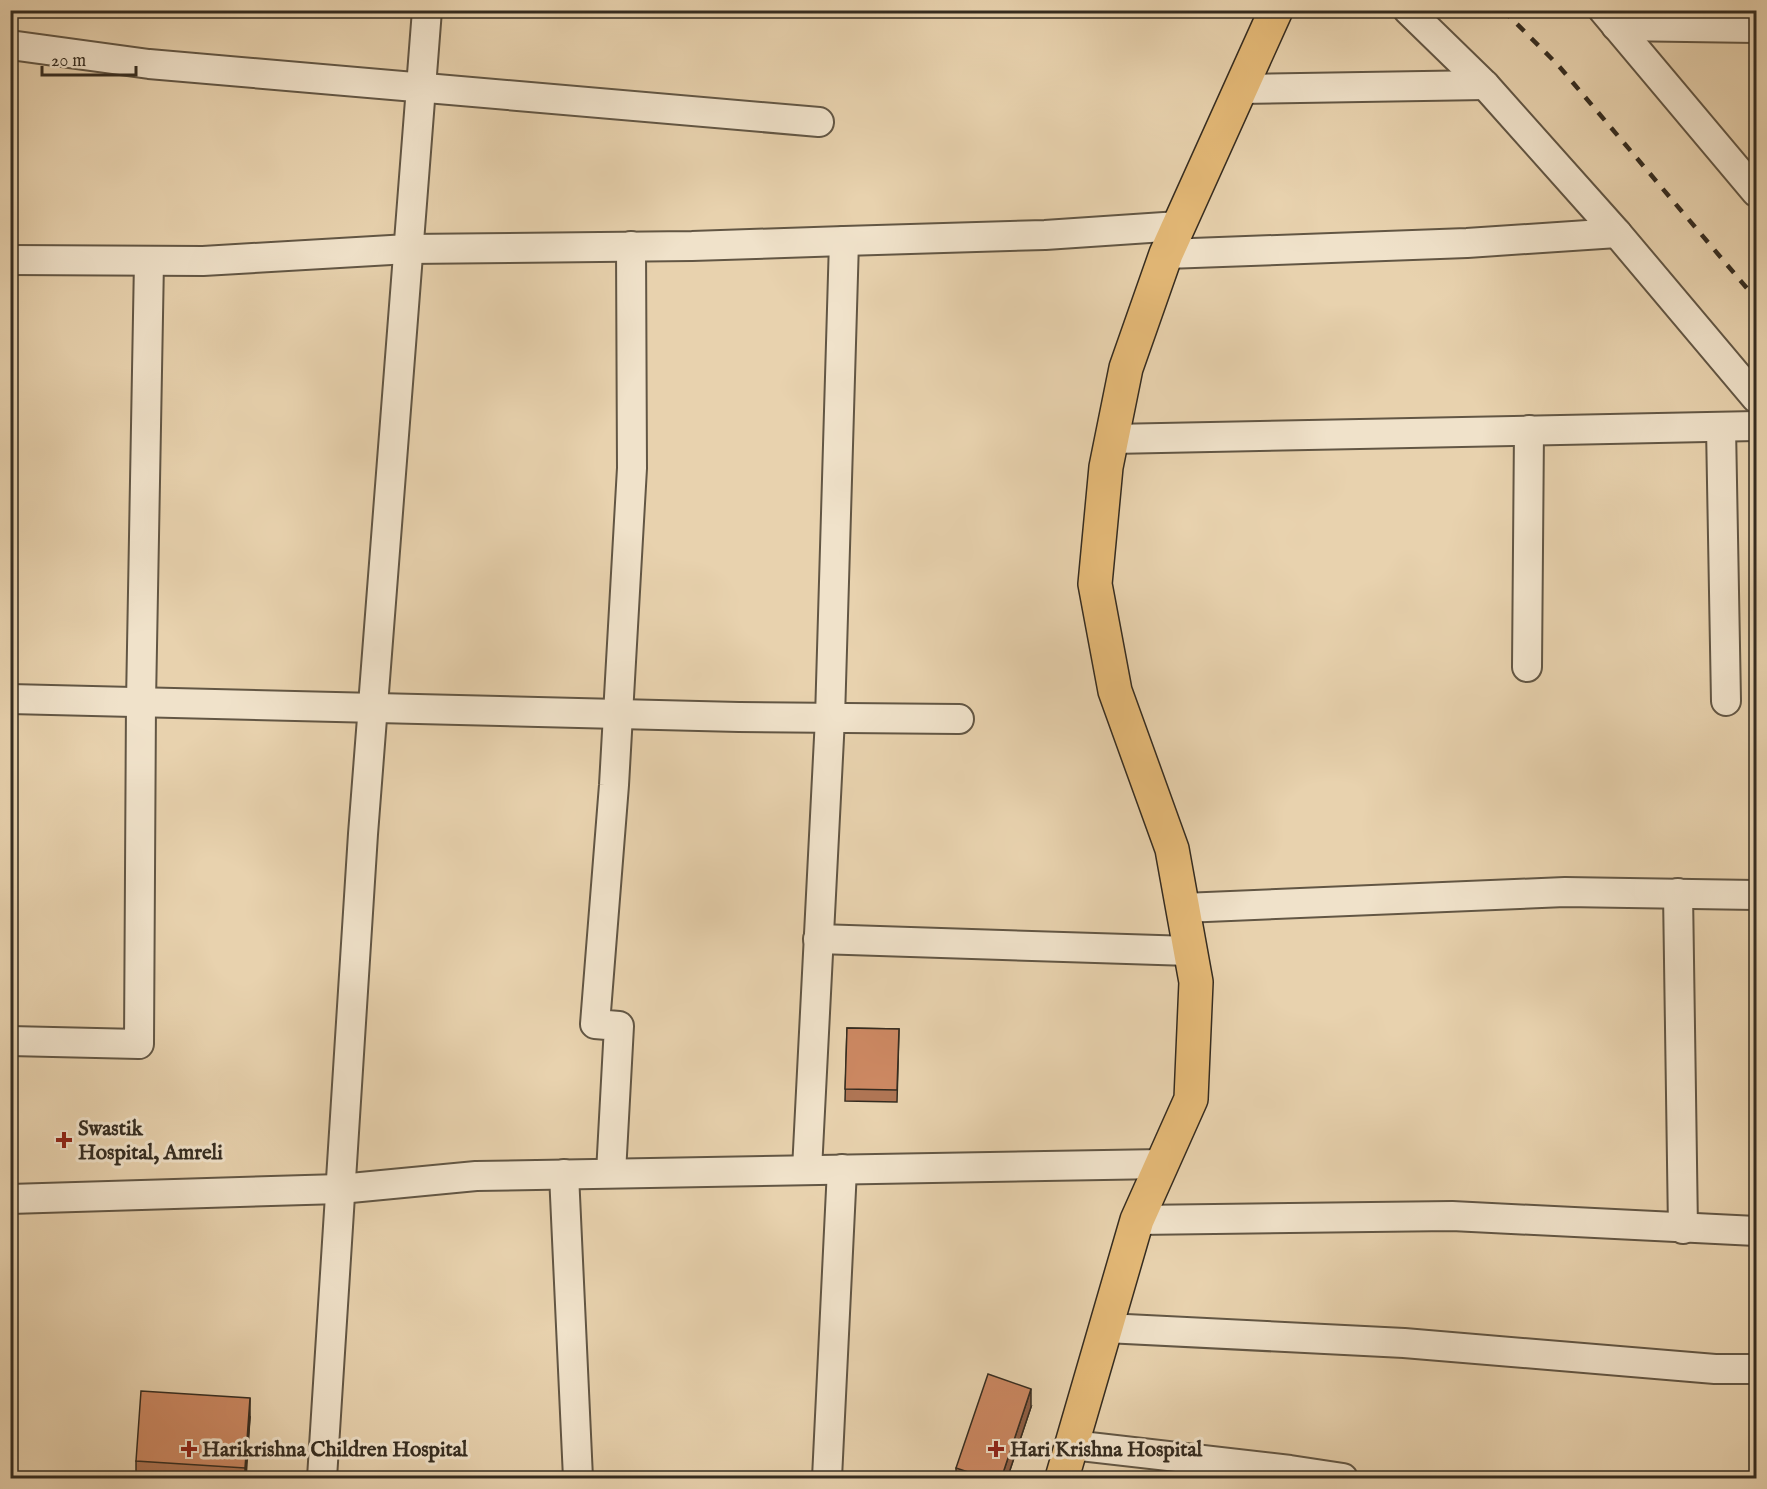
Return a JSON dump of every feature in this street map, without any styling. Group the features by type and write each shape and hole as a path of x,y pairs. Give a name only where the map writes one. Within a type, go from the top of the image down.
{"main road":[{"path":"1062,1479 1137,1220 1191,1099 1196,982 1183,908 1172,849 1115,691 1095,584 1106,467 1126,368 1173,240 1276,10"}],"street":[{"path":"322,1479 373,706 427,10"},
{"path":"1408,10 1485,85 1617,233 1756,398"},
{"path":"1610,18 1756,28"},
{"path":"1610,18 1756,192"},
{"path":"10,45 149,64 819,122"},
{"path":"1240,89 1485,85"},
{"path":"10,260 203,261 408,249 631,246 1045,235 1173,240 1467,243 1617,233"},
{"path":"807,1170 830,718 844,241"},
{"path":"611,1173 619,1026 595,1024 618,714 632,468 631,246"},
{"path":"10,1041 139,1044 141,702 149,261"},
{"path":"1112,439 1756,426"},
{"path":"1721,427 1726,701"},
{"path":"1527,667 1529,430"},
{"path":"10,699 373,706 618,714 959,719"},
{"path":"1183,908 1565,892 1756,895"},
{"path":"1678,893 1683,1229"},
{"path":"818,939 1191,951"},
{"path":"10,1199 340,1189 476,1176 1162,1164"},
{"path":"827,1479 842,1169"},
{"path":"564,1174 578,1479"},
{"path":"1137,1220 1452,1216 1756,1232"},
{"path":"1106,1328 1404,1342 1715,1369 1756,1369"},
{"path":"1072,1445 1290,1470 1343,1479"}],"building":[{"path":"847,1028 899,1029 897,1090 845,1089"},
{"path":"988,1374 1031,1389 1001,1479 989,1479 956,1468"},
{"path":"141,1391 250,1398 245,1468 136,1461"}],"railway":[{"path":"1503,10 1558,65 1756,299"}],"place":[{"name":"Swastik Hospital, Amreli","path":"64,1140"},
{"name":"Harikrishna Children Hospital","path":"189,1449"},
{"name":"Hari Krishna Hospital","path":"996,1449"}]}
